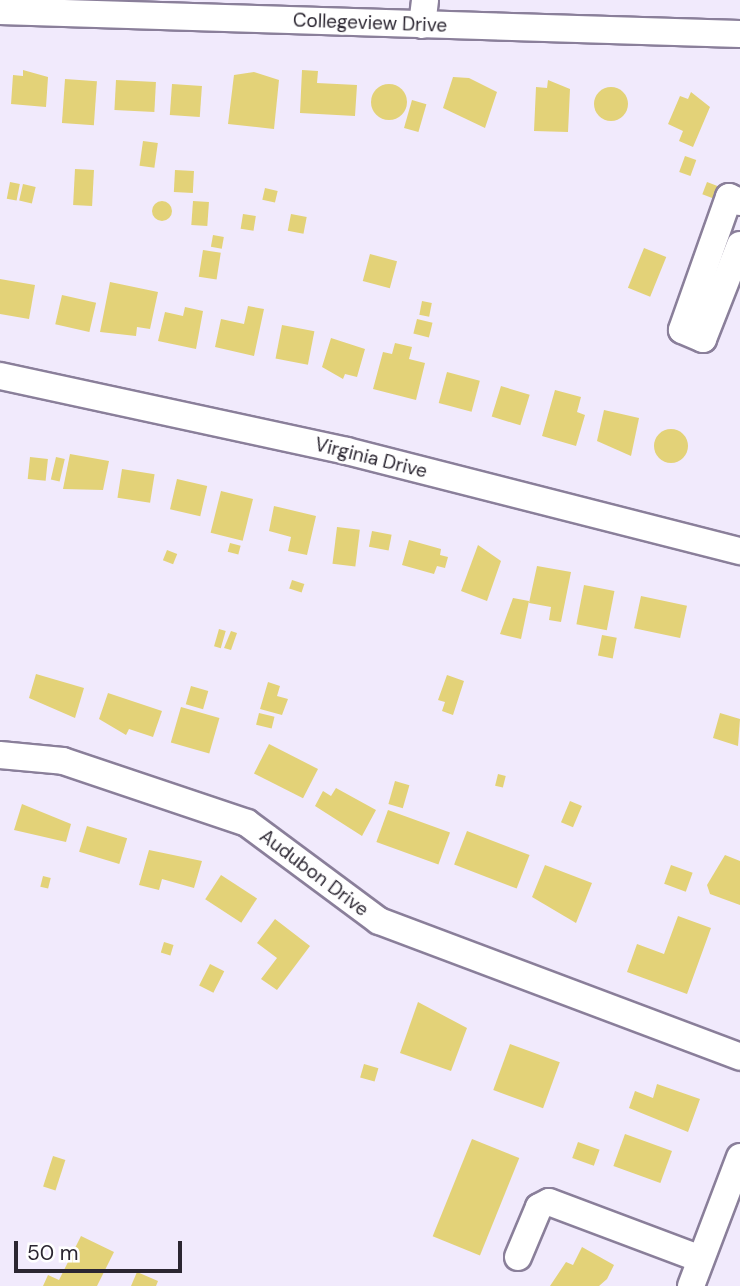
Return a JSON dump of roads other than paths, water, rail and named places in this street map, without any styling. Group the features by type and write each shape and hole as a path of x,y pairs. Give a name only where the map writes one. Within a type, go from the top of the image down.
{"street":[{"name":"Collegeview Drive","path":"0,11 62,6 424,12 740,34"},
{"path":"740,202 729,197 682,330 703,339 740,245"},
{"name":"Virginia Drive","path":"0,376 347,450 740,551"},
{"name":"Audubon Drive","path":"0,755 63,761 247,824 379,921 740,1057"},
{"path":"691,1286 740,1157"},
{"path":"518,1257 539,1208 549,1202 701,1259"}]}
